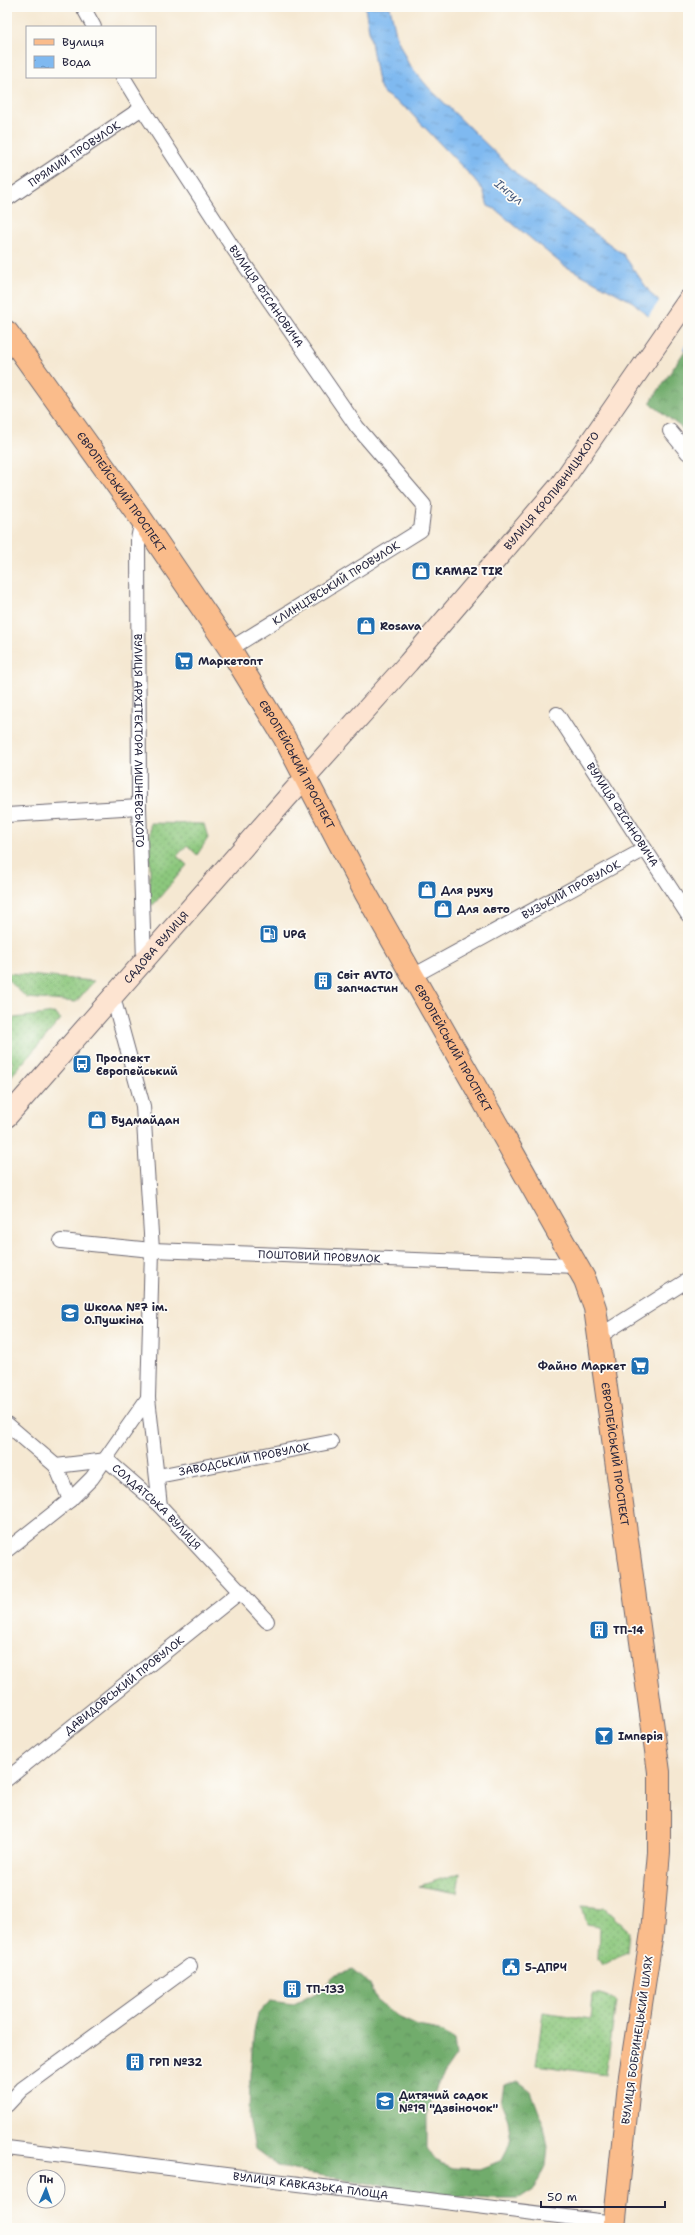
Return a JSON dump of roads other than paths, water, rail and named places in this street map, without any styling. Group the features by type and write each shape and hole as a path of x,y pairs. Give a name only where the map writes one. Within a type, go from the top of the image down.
{"main road":[{"name":"ВУЛИЦЯ КРОПИВНИЦЬКОГО","path":"305,777 408,663 560,485 688,300"},
{"name":"ЄВРОПЕЙСЬКИЙ ПРОСПЕКТ","path":"7,332 142,520 230,649 284,737 366,892 585,1280 595,1308 601,1335 659,1772 659,1852"},
{"name":"САДОВА ВУЛИЦЯ","path":"7,1118 305,777"},
{"name":"ВУЛИЦЯ БОБРИНЕЦЬКИЙ ШЛЯХ","path":"614,2225 630,2076 652,1932 659,1852"}],"street":[{"path":"83,7 93,26"},
{"name":"ВУЛИЦЯ ФІСАНОВИЧА","path":"124,78 233,248 357,427 424,505"},
{"name":"ПРЯМИЙ ПРОВУЛОК","path":"7,199 142,108"},
{"path":"670,431 688,453"},
{"name":"КЛИНЦІВСЬКИЙ ПРОВУЛОК","path":"230,649 421,530 424,505"},
{"name":"ВУЛИЦЯ АРХІТЕКТОРА ЛИШНЕВСЬКОГО","path":"142,520 138,539 139,807 144,961"},
{"name":"ВУЛИЦЯ ФІСАНОВИЧА","path":"557,714 688,915"},
{"path":"7,815 139,807"},
{"name":"ВУЗЬКИЙ ПРОВУЛОК","path":"413,976 645,849"},
{"path":"113,997 142,1106 152,1250 148,1398 158,1476 160,1506"},
{"name":"ПОШТОВИЙ ПРОВУЛОК","path":"61,1241 152,1250 578,1266"},
{"path":"601,1335 688,1280"},
{"path":"7,1550 70,1500 92,1478 107,1460 148,1398"},
{"path":"7,1424 56,1466 70,1500"},
{"name":"ЗАВОДСЬКИЙ ПРОВУЛОК","path":"158,1476 331,1442"},
{"name":"СОЛДАТСЬКА ВУЛИЦЯ","path":"56,1466 107,1460 160,1506 241,1591 267,1621"},
{"name":"ДАВИДОВСЬКИЙ ПРОВУЛОК","path":"7,1779 241,1591"},
{"path":"7,2104 22,2089 190,1966"},
{"name":"ВУЛИЦЯ КАВКАЗЬКА ПЛОЩА","path":"7,2148 614,2225"}],"water":[{"name":"Інгул","path":"365,7 390,7 397,38 408,63 428,87 525,182 623,254 651,294 688,329 688,353 633,302 563,265 495,209 488,206 483,190 474,179 407,109 383,93 378,82"}],"place":[{"name":"KAMAZ TIR","path":"421,571"},
{"name":"Rosava","path":"366,626"},
{"name":"Маркетопт","path":"184,661"},
{"name":"Для руху","path":"427,890"},
{"name":"Для авто","path":"443,909"},
{"name":"UPG","path":"269,934"},
{"name":"Світ AVTO запчастин","path":"323,981"},
{"name":"Проспект Європейський","path":"82,1064"},
{"name":"Будмайдан","path":"97,1120"},
{"name":"Школа №7 ім. О.Пушкіна","path":"70,1313"},
{"name":"Файно Маркет","path":"640,1366"},
{"name":"ТП-14","path":"599,1630"},
{"name":"Імперія","path":"604,1736"},
{"name":"5-ДПРЧ","path":"511,1967"},
{"name":"ТП-133","path":"292,1989"},
{"name":"ГРП №32","path":"135,2062"},
{"name":"Дитячий садок №19 \"Дзвіночок\"","path":"385,2101"}]}
